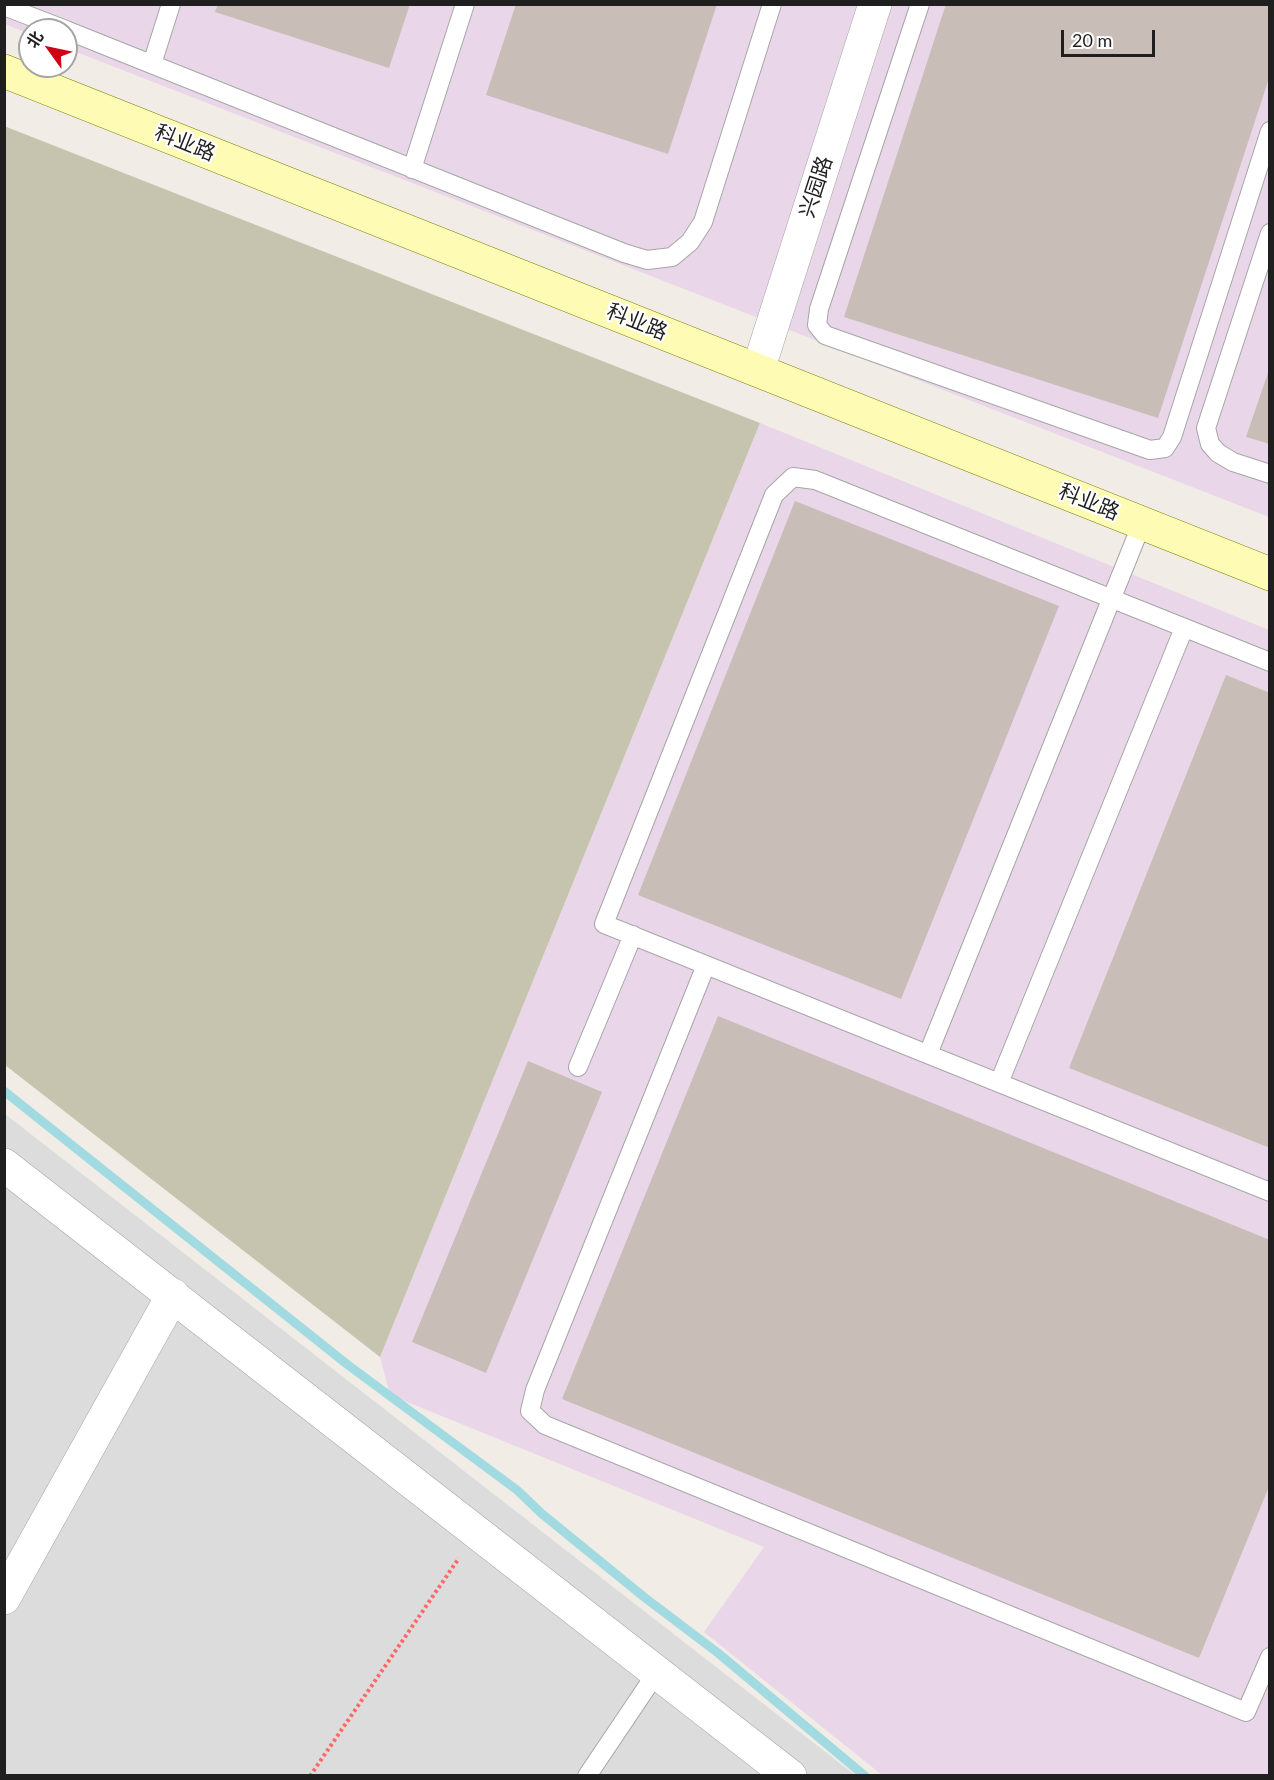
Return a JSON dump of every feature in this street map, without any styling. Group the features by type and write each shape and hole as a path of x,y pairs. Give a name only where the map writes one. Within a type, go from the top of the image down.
{"street":[{"name":"兴园路","path":"758,370 875,4"},
{"name":"科业路","path":"4,71 1269,574"},
{"path":"4,1165 790,1776"},
{"path":"4,1598 173,1295"}],"lane":[{"path":"152,64 171,4"},
{"path":"412,169 465,4"},
{"path":"78,35 646,260 672,257 690,242 703,222 772,4"},
{"path":"920,4 819,309 818,325 825,335 1150,450 1165,448 1172,437 1269,131"},
{"path":"4,6 35,18"},
{"path":"1269,233 1206,428 1210,444 1218,453 1233,462 1269,474"},
{"path":"1269,663 815,480 793,477 774,495 604,924 1269,1192"},
{"path":"928,1054 1142,523"},
{"path":"999,1083 1185,628"},
{"path":"578,1067 633,935"},
{"path":"706,965 535,1390 530,1411 545,1425 1246,1712 1269,1657"},
{"path":"587,1776 657,1672"}],"path":[{"path":"310,1776 477,1532"}],"shaded area":[{"path":"4,5 1269,5 1269,517 78,53 78,18 18,18 18,29 5,24"},
{"path":"4,126 760,423 380,1357 5,1065"},
{"path":"760,423 1269,630 1269,1775 882,1775 704,1632 764,1547 390,1395 380,1357"},
{"path":"5,1114 855,1775 5,1775"}],"building":[{"path":"218,4 410,4 389,68 215,12"},
{"path":"516,4 717,4 668,154 486,95"},
{"path":"946,4 1270,4 1270,75 1158,418 844,317"},
{"path":"1270,367 1270,444 1246,437"},
{"path":"795,501 1059,606 901,999 638,895"},
{"path":"1226,675 1270,693 1270,1148 1069,1068"},
{"path":"718,1016 1270,1240 1270,1484 1199,1658 562,1399"},
{"path":"528,1061 602,1092 486,1373 412,1342"}],"waterway":[{"path":"4,1091 348,1365 517,1490 541,1513 644,1597 718,1653 865,1776"}]}
